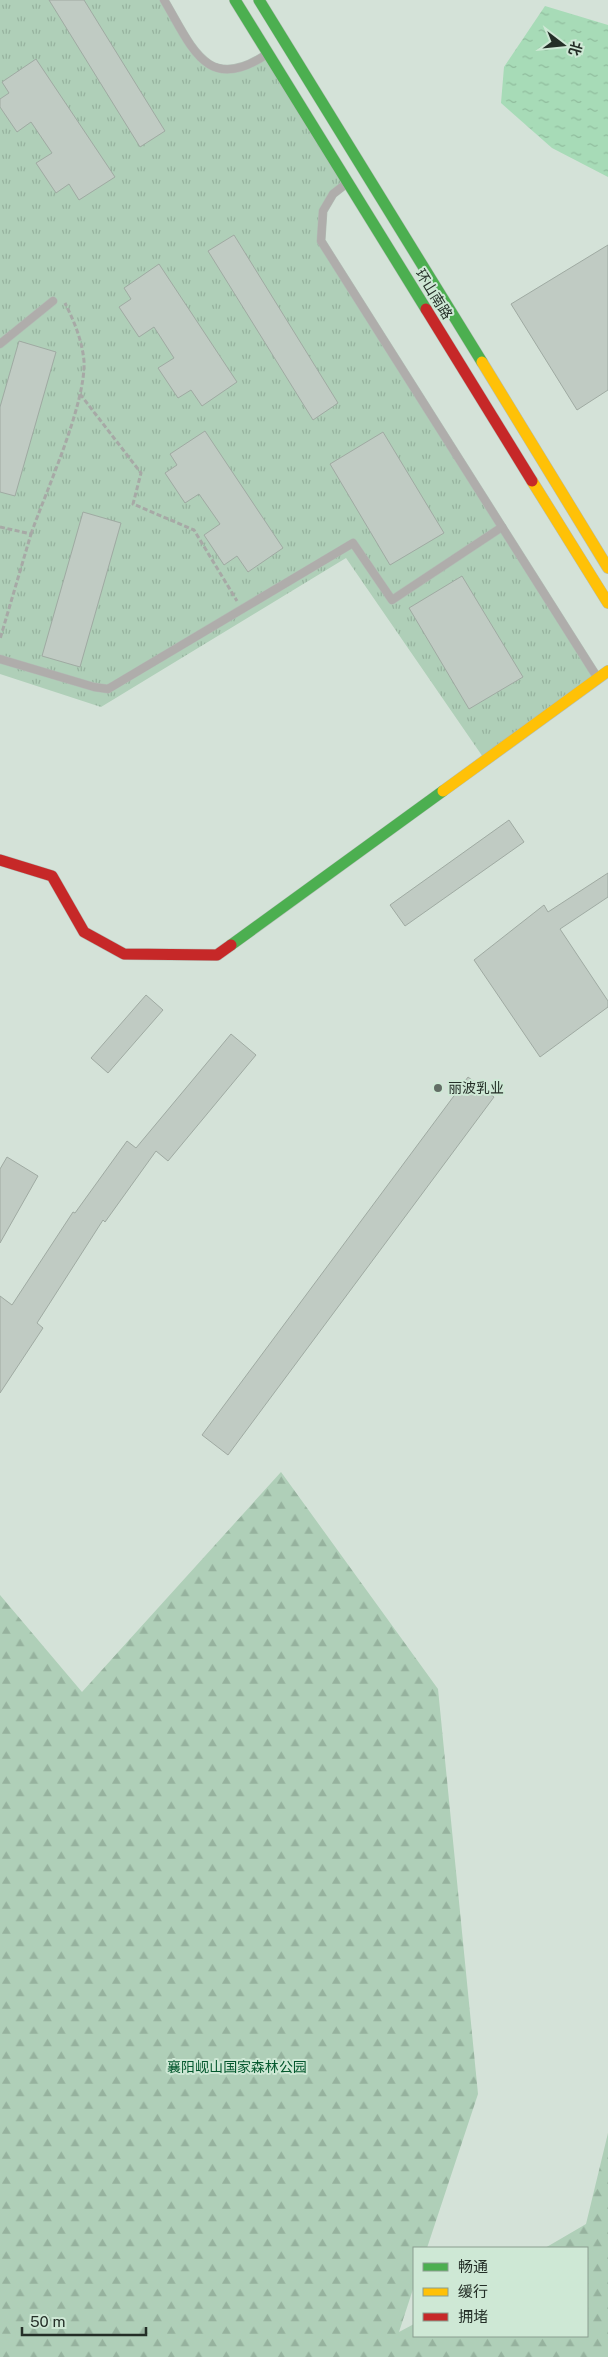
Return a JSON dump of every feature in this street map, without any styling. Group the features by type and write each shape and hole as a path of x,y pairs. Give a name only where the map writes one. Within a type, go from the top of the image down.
{"main road":[{"name":"环山南路","path":"235,0 608,603"},
{"name":"环山南路","path":"259,0 608,568"},
{"path":"0,860 52,876 84,932 124,954 217,954 608,671"}],"lane":[{"path":"164,0 195,51 215,69 234,70 249,66 268,53"},
{"path":"348,182 334,194 323,211 320,241 598,678"},
{"path":"0,344 53,302"},
{"path":"0,659 94,687 108,689 353,543 392,600 502,527"}],"path":[{"path":"0,639 31,534 80,394 84,362 78,330 65,302"},
{"path":"80,394 141,473 133,504 194,530 242,609"},
{"path":"0,527 31,534"}],"green space":[{"path":"0,0 164,0 191,46 210,64 221,69 233,70 268,53 348,182 323,211 321,241 598,678 485,760 346,558 101,707 0,674"},
{"name":"襄阳岘山国家森林公园","path":"281,1472 438,1689 478,2094 427,2247 413,2247 413,2289 399,2332 413,2325 413,2337 588,2337 588,2247 547,2247 586,2224 608,2133 608,2357 0,2357 0,1595 82,1692"}],"water":[{"path":"545,6 608,25 608,177 552,148 501,103 504,67"}],"building":[{"path":"49,0 84,0 165,131 140,147"},
{"path":"36,59 115,177 79,200 69,184 56,193 36,163 52,153 31,122 17,132 0,107 0,99 9,93 2,82"},
{"path":"234,235 338,403 313,420 208,251"},
{"path":"608,245 608,390 577,410 511,304"},
{"path":"159,264 237,382 202,406 191,390 178,398 158,368 174,358 154,327 139,337 119,307 131,299 124,288"},
{"path":"19,341 56,352 15,496 0,492 0,407"},
{"path":"205,431 283,548 248,572 237,556 224,565 204,535 220,524 199,494 185,503 165,473 177,465 170,454"},
{"path":"383,432 444,533 390,565 330,464"},
{"path":"83,512 121,523 80,667 42,656"},
{"path":"462,576 523,677 469,709 409,608"},
{"path":"509,820 524,842 405,926 390,905"},
{"path":"608,873 608,897 560,929 608,1001 608,1007 540,1057 474,960 544,905 548,912"},
{"path":"146,995 163,1010 108,1073 91,1058"},
{"path":"231,1034 256,1055 168,1161 156,1151 105,1222 103,1220 37,1323 43,1328 0,1393 0,1296 12,1305 73,1212 75,1213 127,1141 136,1148"},
{"path":"468,1077 494,1097 228,1455 202,1435"},
{"path":"7,1157 38,1176 0,1243 0,1169"}],"traffic: fast":[{"path":"235,0 426,309"},
{"path":"259,0 482,362"},
{"path":"231,945 443,791"}],"traffic: slow":[{"path":"482,362 608,568"},
{"path":"532,481 608,603"},
{"path":"443,791 608,671"}],"traffic: jam":[{"path":"426,309 532,481"},
{"path":"0,860 52,876 84,932 124,954 217,955 231,945"}],"place":[{"name":"丽波乳业","path":"438,1088"}]}
